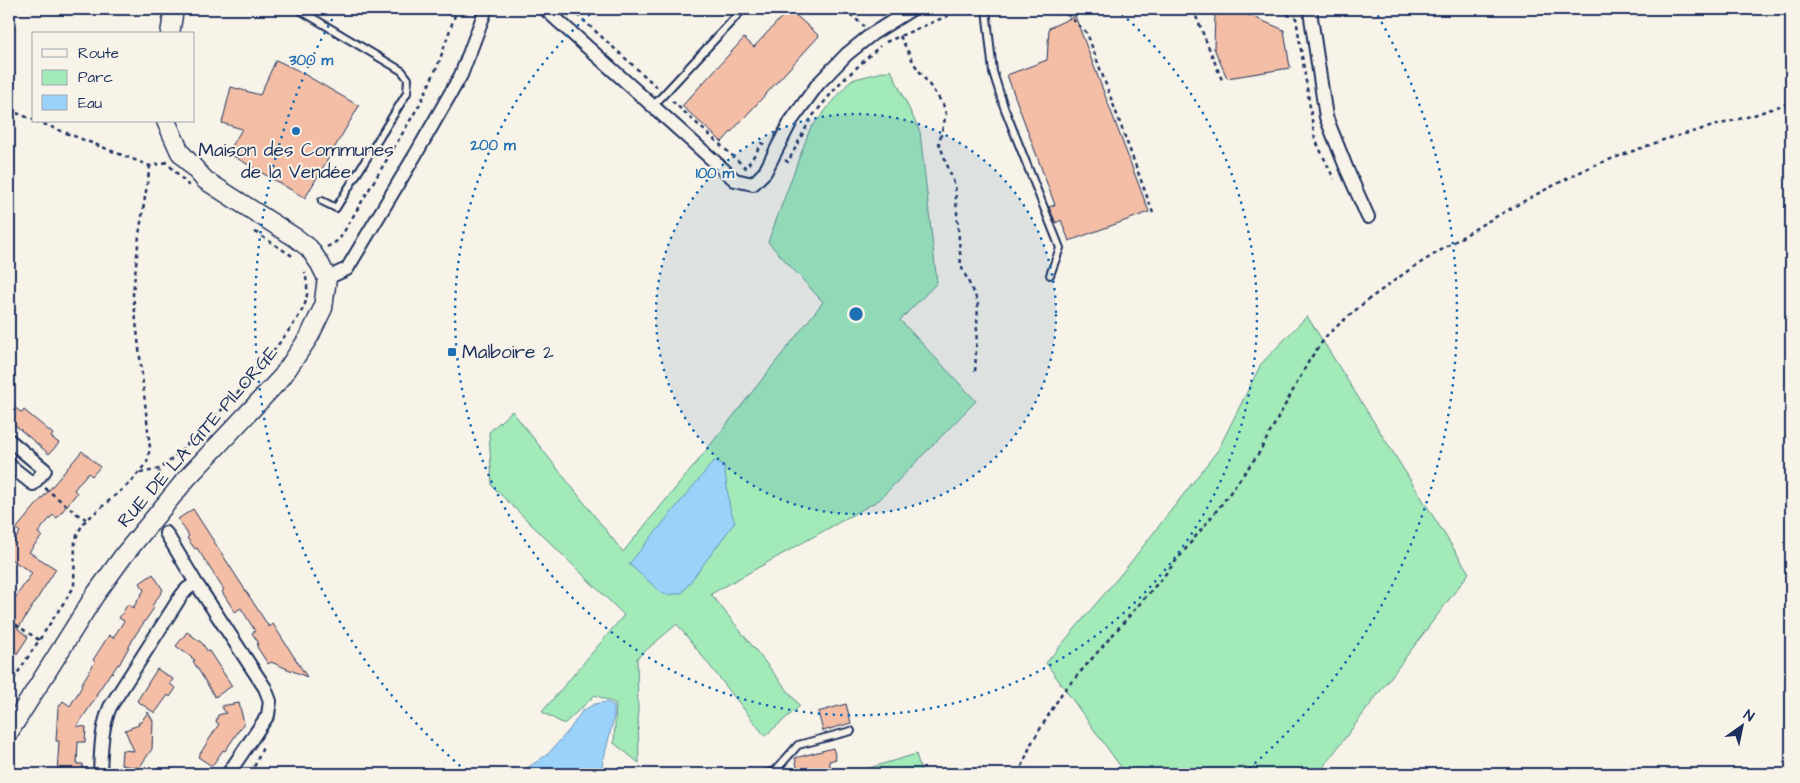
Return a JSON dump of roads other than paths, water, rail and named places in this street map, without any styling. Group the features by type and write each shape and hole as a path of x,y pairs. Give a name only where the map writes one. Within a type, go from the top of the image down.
{"street":[{"path":"170,32 174,9"},
{"path":"166,122 180,152 205,180 296,238 303,254 320,264 327,278 346,269 418,152 461,75 486,9"},
{"path":"545,9 654,105 735,180 753,184 765,172 791,120 818,84 847,54 872,34 912,9"},
{"path":"1297,9 1305,12 1313,10 1326,118 1368,217"},
{"name":"RUE DE LA GITE PILORGE","path":"9,732 95,595 124,555 187,478 282,377 309,336 323,308 327,278"},
{"path":"9,440 45,470 33,484 9,465"},
{"path":"166,533 196,583 265,688 270,701 268,715 228,774"},
{"path":"100,774 101,739 105,719 110,707 181,596 196,583"}],"lane":[{"path":"298,9 402,71 408,79 407,93 336,208 322,201"},
{"path":"654,105 742,9"},
{"path":"986,9 993,72 1004,107 1060,248 1050,275"},
{"path":"765,774 776,772 798,745 851,731"}],"water":[{"path":"714,461 724,465 730,509 735,522 682,593 667,595 662,593 629,564"},
{"path":"607,702 614,706 614,717 600,774 510,774 527,768 548,754 570,729 582,711 595,704"}],"place":[{"name":"Maison des Communes de la Vendée","path":"296,131"},
{"name":"Malboire 2","path":"452,352"}]}
